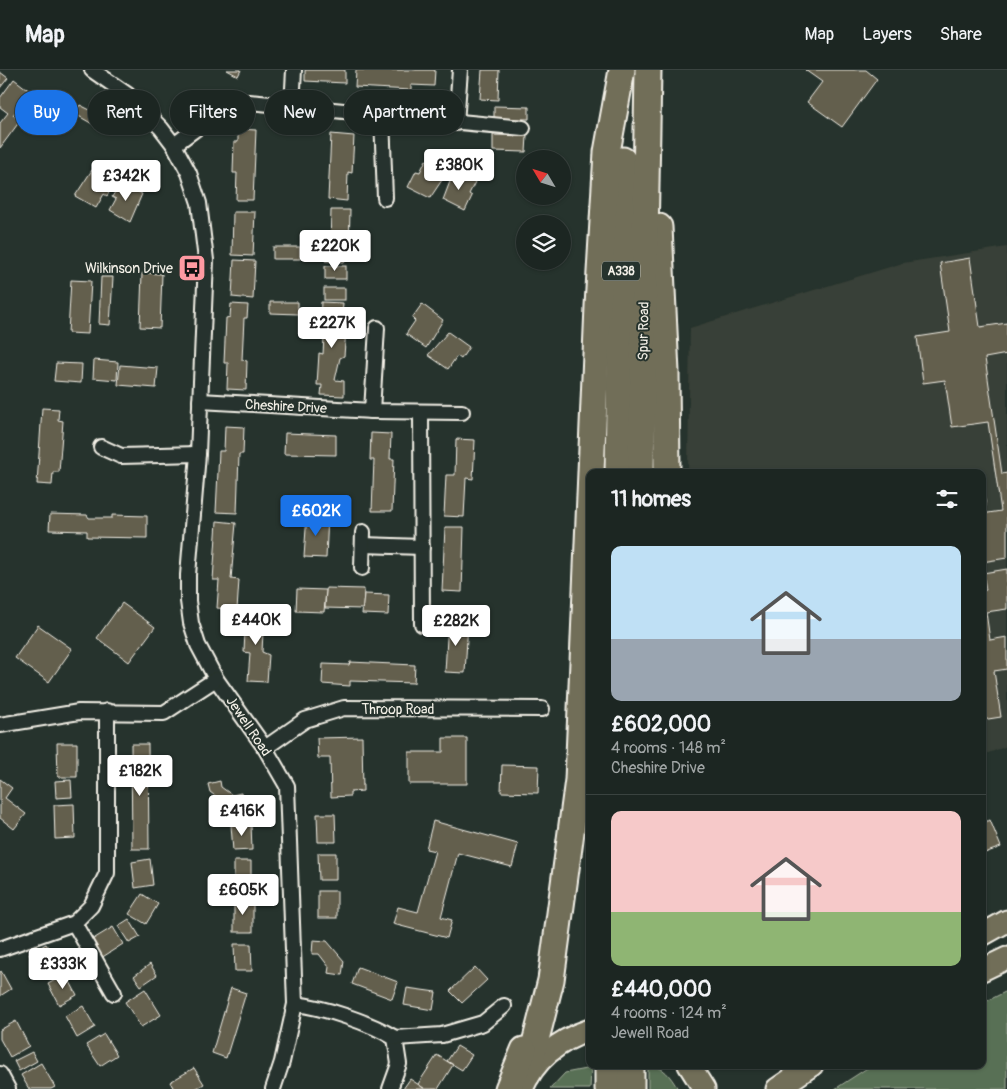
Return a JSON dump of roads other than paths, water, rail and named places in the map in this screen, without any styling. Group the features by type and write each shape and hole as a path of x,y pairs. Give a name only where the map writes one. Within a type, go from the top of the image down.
{"highway":[{"name":"Spur Road","path":"618,469 623,70"},
{"path":"591,469 607,152 623,70"},
{"name":"Spur Road","path":"641,469 648,70"},
{"path":"648,140 663,265 666,469"},
{"path":"519,1084 547,994 568,869 578,780 586,590"},
{"path":"608,1069 608,1089"},
{"path":"631,1069 631,1089"}],"main road":[{"path":"986,933 1007,921"},
{"path":"986,968 1007,958"},
{"path":"519,1084 544,1055 558,1045 586,1032"},
{"path":"692,1069 704,1089"},
{"path":"777,1089 806,1069"}],"street":[{"name":"Jewell Road","path":"92,70 128,95 174,144 188,173 199,203 206,256 198,454 188,575 188,601 191,623 198,645 216,679 265,748 287,786 295,1004 282,1062 273,1089"},
{"path":"293,90 294,70"},
{"path":"458,90 460,70"},
{"path":"174,144 213,116 250,102 265,104"},
{"path":"464,124 523,128"},
{"path":"383,135 385,198"},
{"path":"372,411 377,328"},
{"name":"Cheshire Drive","path":"200,401 372,411 462,412"},
{"path":"421,412 422,624"},
{"path":"101,447 121,456 198,454"},
{"path":"362,568 363,538 422,547"},
{"path":"0,725 78,712 164,713 216,679"},
{"name":"Throop Road","path":"265,748 305,720 344,708 542,709"},
{"path":"0,949 74,923 91,906 107,873 107,711"},
{"path":"74,923 114,993"},
{"path":"295,1004 310,1005 383,1030 395,1038 442,1034 483,1023 504,1006"},
{"path":"390,1089 399,1064 395,1038"},
{"path":"0,1074 8,1089"}],"place":[{"name":"Wilkinson Drive","path":"192,268"}]}
